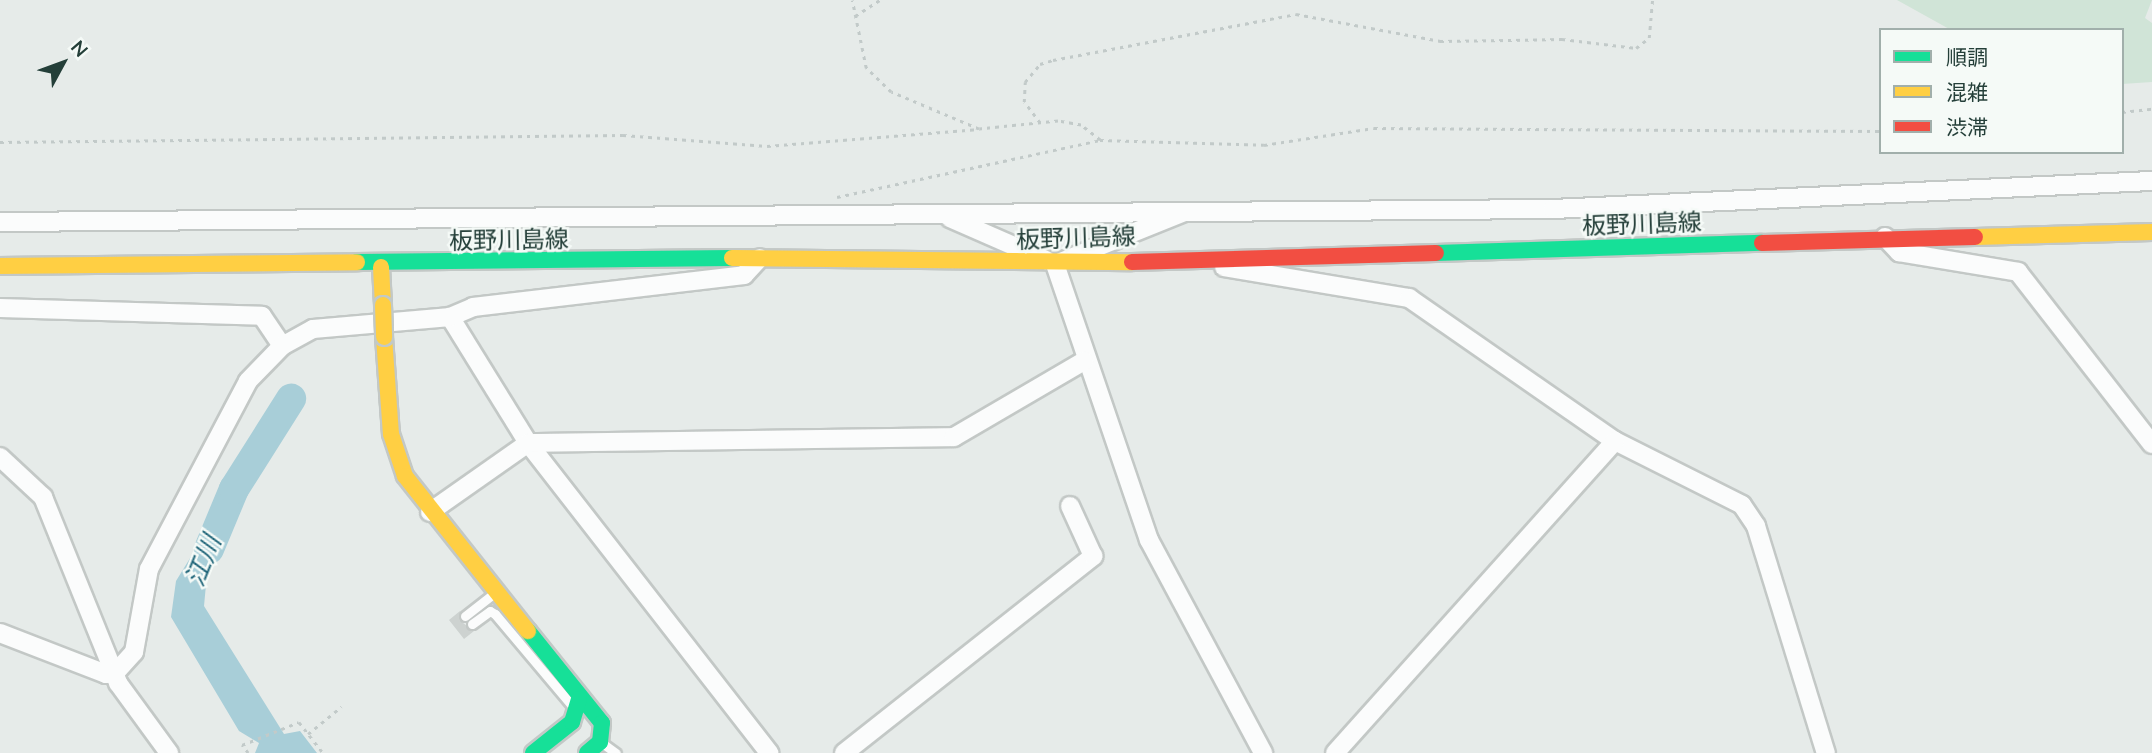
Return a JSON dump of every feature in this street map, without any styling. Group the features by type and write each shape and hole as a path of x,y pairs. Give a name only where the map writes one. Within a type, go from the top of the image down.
{"main road":[{"name":"板野川島線","path":"0,266 381,267 760,258 1055,264 1202,257 1885,237 2152,232"},
{"path":"381,267 384,337 396,454 430,512 494,592 578,706 602,723 594,748"},
{"path":"533,753 578,706"}],"street":[{"path":"0,222 1553,209 2150,181"},
{"path":"943,215 1055,264 1186,211"},
{"path":"1885,237 1899,252 2018,272 2152,444"},
{"path":"1202,257 1221,267 1409,298 1615,441 1751,515 1826,753"},
{"path":"0,634 106,674 116,672 134,652 149,569 162,542 248,381 282,346 327,326 450,317 473,307 744,275 760,258"},
{"path":"1055,264 1084,361 1149,540 1262,753"},
{"path":"0,308 262,316 282,346"},
{"path":"450,317 528,443 769,753"},
{"path":"430,512 528,443 954,437 1084,361"},
{"path":"1335,753 1615,441"},
{"path":"0,457 43,497 61,529 116,672 152,732 169,753"},
{"path":"844,753 1093,556 1070,506"},
{"path":"150,753 152,732"}],"lane":[{"path":"465,616 494,592"},
{"path":"472,624 490,611 495,614 578,706"},
{"path":"594,748 616,753"}],"path":[{"path":"852,0 861,56 876,80 924,110 979,129"},
{"path":"855,16 880,0"},
{"path":"1040,123 1024,102 1025,82 1040,64 1054,60 1296,14 1440,41 1562,39 1636,48 1649,38 1652,0"},
{"path":"2124,112 2152,109"},
{"path":"0,142 623,135 767,146 1040,123 1081,125 1100,140"},
{"path":"808,215 811,202 1100,140 1264,145 1374,128 1879,131"},
{"path":"308,734 341,707"},
{"path":"248,753 243,745 299,722 323,753"}],"green space":[{"path":"1897,0 2152,0 2145,18 2152,23 2152,82 2124,84 2124,28 1947,28"}],"water":[{"path":"219,511 231,517 207,574 204,606 284,734 300,731 317,753 255,753 259,743 239,731 171,617 176,581"}],"building":[{"path":"460,611 459,620 474,631 464,639 449,620"}],"waterway":[{"name":"江川","path":"209,549 234,489 291,399"}],"traffic: fast":[{"path":"1436,253 1762,243"},
{"path":"357,262 732,258"},
{"path":"528,631 602,723 600,742 587,753"},
{"path":"533,753 572,722 579,699"}],"traffic: slow":[{"path":"1975,237 2152,232"},
{"path":"732,258 1132,262"},
{"path":"0,266 357,262"},
{"path":"381,267 383,305"},
{"path":"383,305 384,337"},
{"path":"384,337 391,434 405,476 528,631"}],"traffic: jam":[{"path":"1762,243 1975,237"},
{"path":"1132,262 1436,253"}]}
